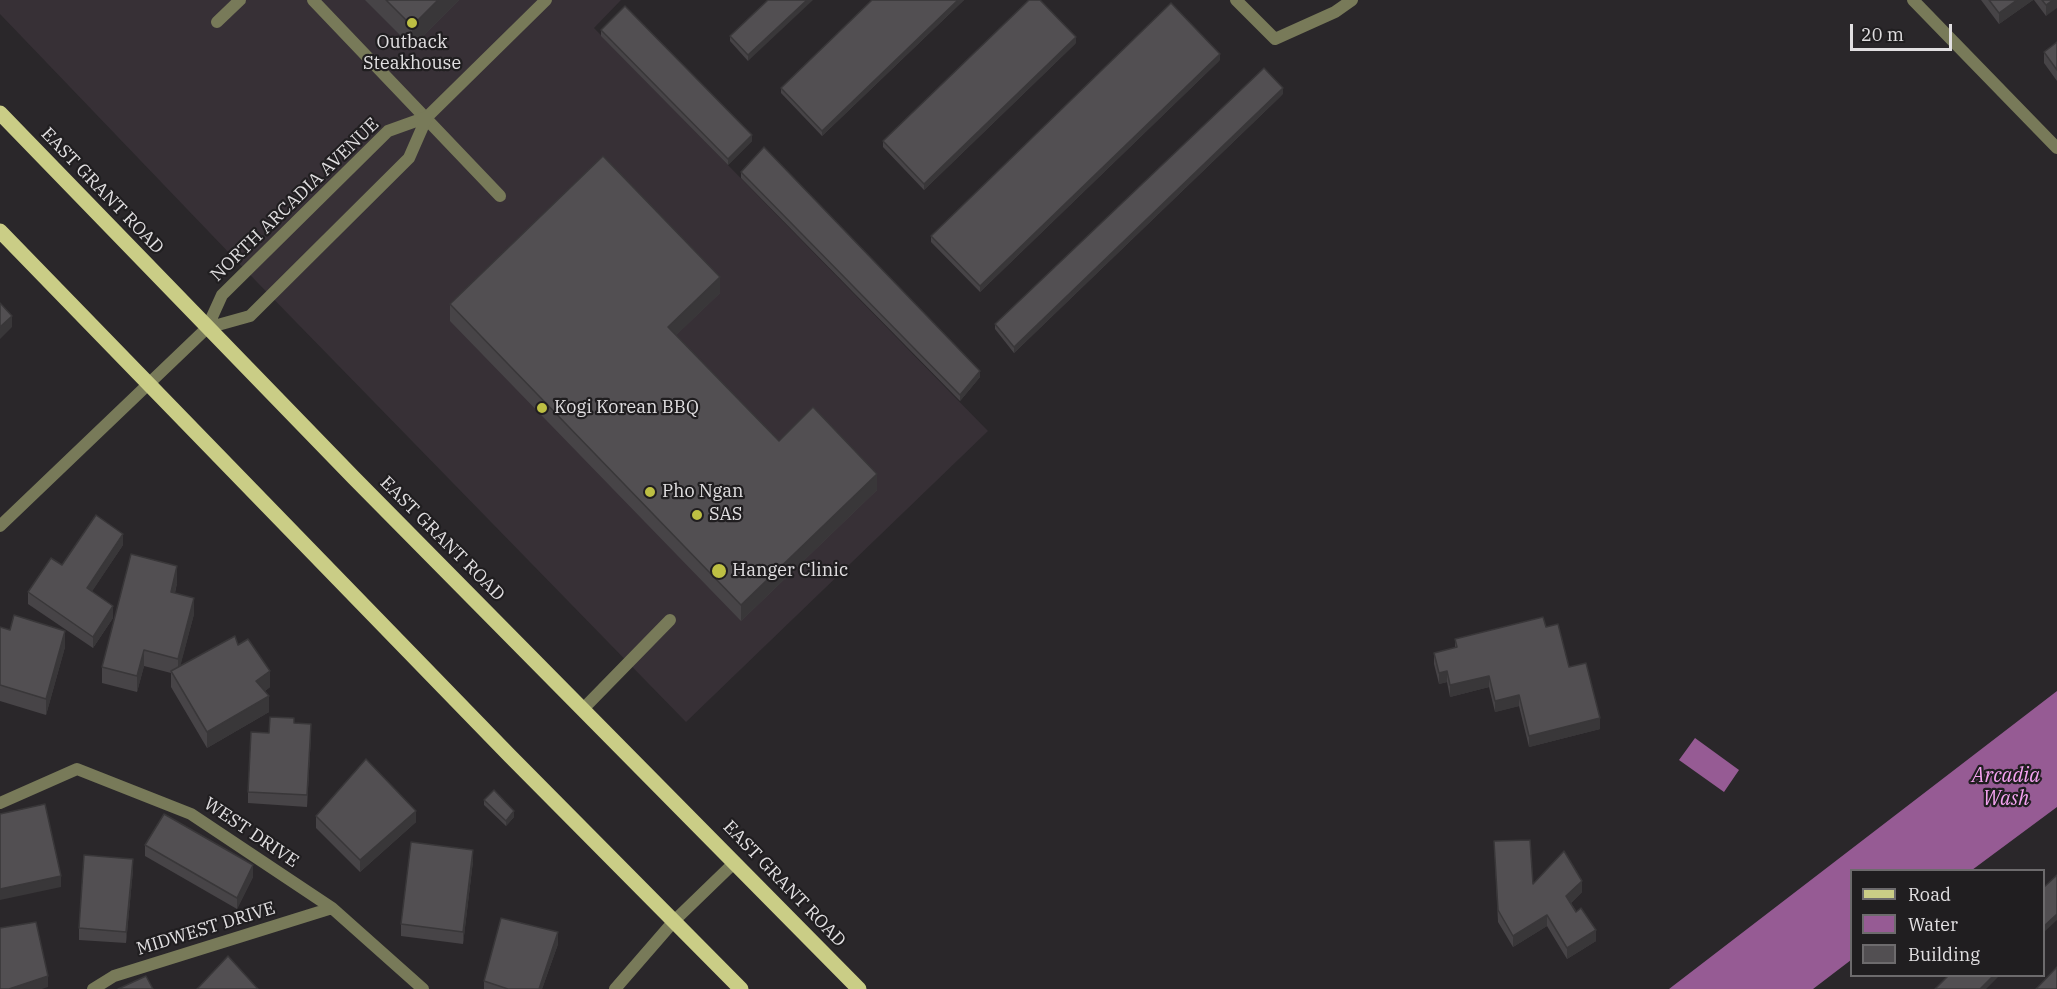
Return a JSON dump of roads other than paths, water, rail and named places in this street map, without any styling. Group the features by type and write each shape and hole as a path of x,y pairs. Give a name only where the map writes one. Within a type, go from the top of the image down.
{"main road":[{"name":"EAST GRANT ROAD","path":"0,113 207,328 859,989"},
{"path":"0,231 147,384 741,989"}],"street":[{"path":"217,22 240,0"},
{"path":"313,0 500,196"},
{"name":"NORTH ARCADIA AVENUE","path":"207,328 250,316 409,158 427,117 546,0"},
{"path":"1236,0 1275,39 1335,12 1352,0"},
{"path":"1912,0 2057,148"},
{"name":"NORTH ARCADIA AVENUE","path":"0,526 207,328 222,295 388,131 427,117"},
{"path":"583,709 670,620"},
{"name":"WEST DRIVE","path":"0,803 77,769 191,814 332,908 423,989"},
{"path":"615,989 674,921 735,862"},
{"name":"MIDWEST DRIVE","path":"93,989 114,976 332,908"}],"water":[{"name":"Arcadia Wash","path":"2057,691 2057,807 1973,869 1850,869 1850,961 1813,989 1669,989"},
{"path":"1695,738 1739,770 1724,792 1679,760"}],"place":[{"name":"Outback Steakhouse","path":"412,23"},
{"name":"Kogi Korean BBQ","path":"542,408"},
{"name":"Pho Ngan","path":"650,492"},
{"name":"SAS","path":"697,515"},
{"name":"Hanger Clinic","path":"719,571"}]}
